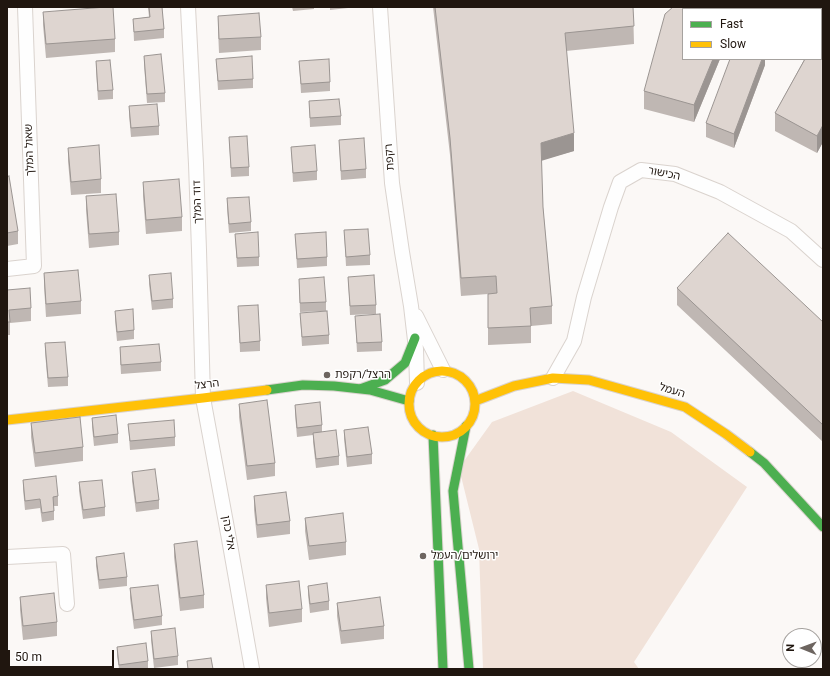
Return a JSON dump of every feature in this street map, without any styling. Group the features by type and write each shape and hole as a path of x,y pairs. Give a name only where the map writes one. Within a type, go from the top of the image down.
{"street":[{"name":"שאול המלך","path":"7,269 34,266 24,7"},
{"name":"דוד המלך","path":"188,7 198,203 203,398"},
{"name":"רקפת","path":"380,7 392,183 411,306 416,349 417,383"},
{"name":"הכישור","path":"553,378 574,341 584,297 620,182 641,170 675,174 720,192 791,231 823,260"},
{"name":"רקפת","path":"411,306 443,370"},
{"path":"360,389 385,380 405,363 415,338"},
{"path":"443,370 461,376 468,383 473,392 475,410 472,419 460,432 451,436 442,437 433,436 423,431 415,422 410,412 410,401 412,391 424,376 443,370"},
{"name":"העמל","path":"475,401 514,386 553,378 589,380 685,407 726,434 764,463 823,527"},
{"name":"הרצל","path":"7,420 303,386 334,386 370,390 410,401"},
{"name":"אלי כהן","path":"203,398 230,539 252,669"},
{"path":"466,426 453,491 469,669"},
{"path":"433,436 443,669"},
{"path":"7,557 63,554 68,604"}],"shaded area":[{"path":"573,391 671,432 747,487 634,662 639,669 483,669 479,549 459,468 492,422"}],"building":[{"path":"113,7 115,39 46,44 43,12"},
{"path":"149,7 162,7 164,29 134,32 133,19 150,17"},
{"path":"435,7 633,7 634,26 565,33 574,133 541,143 543,207 552,306 530,308 531,326 488,328 488,294 497,293 496,276 461,278 450,138"},
{"path":"673,7 704,8 682,8 682,60 713,60 694,105 644,91 665,14"},
{"path":"259,13 261,37 219,39 218,16"},
{"path":"823,25 823,125 817,136 775,113 804,60 822,60"},
{"path":"161,54 165,93 147,94 144,56"},
{"path":"252,56 253,79 218,81 216,59"},
{"path":"329,59 330,82 301,84 299,61"},
{"path":"110,60 113,90 98,91 96,61"},
{"path":"730,60 762,60 734,134 706,123"},
{"path":"339,99 341,116 310,118 309,101"},
{"path":"157,104 159,126 131,128 129,106"},
{"path":"247,136 249,167 231,168 229,137"},
{"path":"364,138 366,169 341,171 339,140"},
{"path":"99,145 101,179 71,182 68,148"},
{"path":"315,145 317,171 293,173 291,147"},
{"path":"9,176 18,231 7,233 7,177"},
{"path":"179,179 182,217 146,220 143,182"},
{"path":"116,194 119,232 89,234 86,196"},
{"path":"249,197 251,222 229,224 227,198"},
{"path":"368,229 370,255 346,257 344,230"},
{"path":"258,232 259,257 237,258 235,234"},
{"path":"326,232 327,257 297,259 295,234"},
{"path":"728,233 823,322 823,425 677,288"},
{"path":"78,270 81,301 46,304 44,273"},
{"path":"171,273 173,299 152,301 149,275"},
{"path":"374,275 376,305 350,306 348,277"},
{"path":"324,277 326,302 300,303 299,279"},
{"path":"30,288 31,308 9,310 10,322 7,322 7,290"},
{"path":"258,305 260,341 240,343 238,306"},
{"path":"133,309 134,330 117,332 115,311"},
{"path":"327,311 329,335 302,337 300,313"},
{"path":"380,314 382,342 357,343 355,316"},
{"path":"65,342 68,377 48,378 45,343"},
{"path":"159,344 161,362 121,365 120,347"},
{"path":"267,400 275,463 247,466 239,404"},
{"path":"320,402 322,425 297,428 295,405"},
{"path":"116,415 118,434 94,437 92,418"},
{"path":"80,417 83,447 35,453 31,423"},
{"path":"174,420 175,437 130,441 128,424"},
{"path":"368,427 372,454 347,457 344,430"},
{"path":"336,430 339,456 316,459 313,433"},
{"path":"155,469 159,500 136,503 132,472"},
{"path":"56,476 58,496 53,497 54,511 42,513 40,499 25,501 23,480"},
{"path":"102,480 105,507 83,510 79,482"},
{"path":"286,492 290,521 257,525 254,496"},
{"path":"343,513 346,542 309,546 305,518"},
{"path":"197,541 204,595 180,598 174,544"},
{"path":"124,553 127,577 99,580 96,557"},
{"path":"299,581 302,609 269,613 266,585"},
{"path":"327,583 329,601 310,604 308,586"},
{"path":"158,585 162,616 134,620 130,588"},
{"path":"54,593 57,622 23,626 20,597"},
{"path":"380,597 384,626 341,631 337,603"},
{"path":"175,628 178,656 154,659 151,631"},
{"path":"146,643 148,661 119,665 117,647"},
{"path":"211,658 213,669 188,669 187,661"}],"traffic: fast":[{"path":"360,389 385,380 405,363 415,338"},
{"path":"267,390 303,385 334,386 370,390 409,401"},
{"path":"466,426 453,491 469,669"},
{"path":"433,435 443,669"},
{"path":"750,452 764,463 823,527"}],"traffic: slow":[{"path":"442,371 455,374 465,381 472,391 475,404 472,417 465,427 455,434 442,437 429,434 419,427 412,417 409,404 412,391 419,381 429,374 442,371"},
{"path":"475,401 514,386 553,378 589,380 685,407 750,452"},
{"path":"7,420 267,390"}],"place":[{"name":"הרצל/רקפת","path":"327,375"},
{"name":"ירושלים/העמל","path":"423,556"}]}
